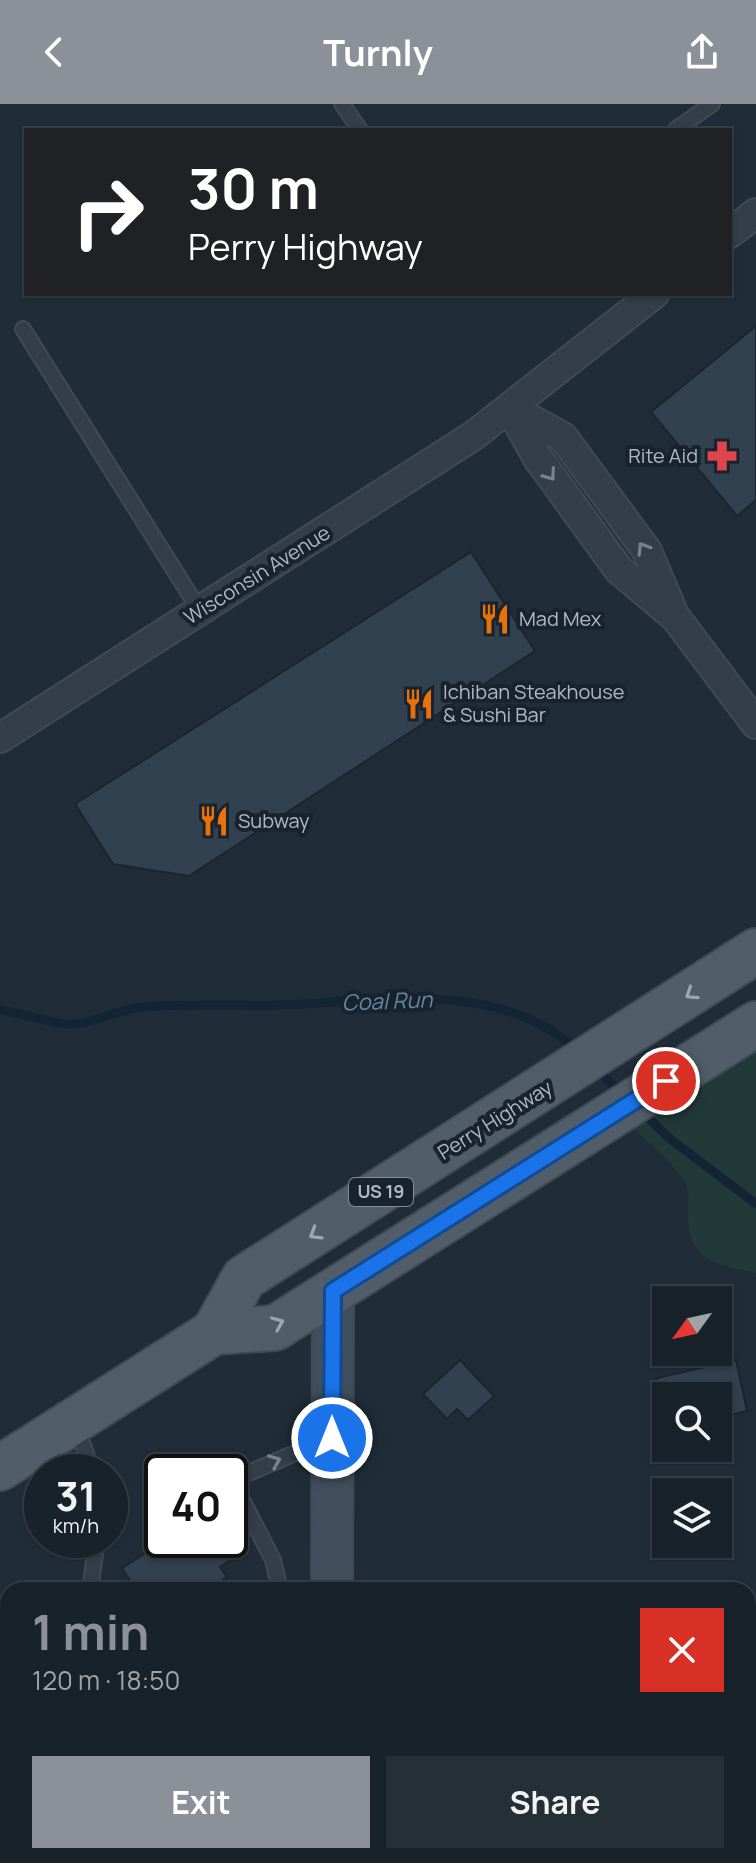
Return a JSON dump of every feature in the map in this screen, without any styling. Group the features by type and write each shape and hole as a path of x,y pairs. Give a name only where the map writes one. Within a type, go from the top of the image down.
{"main road":[{"name":"Perry Highway","path":"214,1332 244,1278 756,951"},
{"name":"Perry Highway","path":"0,1468 214,1332 275,1328 756,1024"}],"street":[{"path":"732,231 756,213"},
{"name":"Wisconsin Avenue","path":"0,738 434,462 510,408 651,296"},
{"path":"510,408 563,437 647,551 676,618 756,724"},
{"path":"332,1582 333,1291"}],"lane":[{"path":"342,104 359,128"},
{"path":"678,128 712,104"},
{"path":"23,329 200,611"},
{"path":"75,1420 86,1454"},
{"path":"278,1582 273,1560 237,1490 239,1477 332,1438"},
{"path":"91,1582 94,1558"}],"green space":[{"path":"756,1024 756,1273 718,1263 700,1252 690,1232 688,1196 680,1175 615,1113"}],"building":[{"name":"Rite Aid","path":"756,326 756,500 737,516 651,412"},
{"path":"471,552 535,651 189,876 113,864 75,804"},
{"path":"460,1360 494,1396 468,1420 457,1409 447,1419 423,1394"},
{"path":"736,1360 747,1411 732,1415 732,1382 658,1382 657,1378 710,1366 732,1366 732,1361"},
{"path":"144,1554 144,1558 233,1558 220,1567 227,1577 219,1582 131,1582 122,1568"}],"waterway":[{"name":"Coal Run","path":"0,1010 75,1024 142,1007 438,999 514,1013 548,1029 579,1052"},
{"name":"Coal Run","path":"596,1068 622,1094"},
{"name":"Coal Run","path":"642,1112 669,1138 756,1204"}],"place":[{"name":"Rite Aid","path":"722,456"},
{"name":"Mad Mex","path":"495,619"},
{"name":"Ichiban Steakhouse & Sushi Bar","path":"419,704"},
{"name":"Subway","path":"214,821"}],"route":[{"path":"332,1438 333,1291 666,1081"}]}
